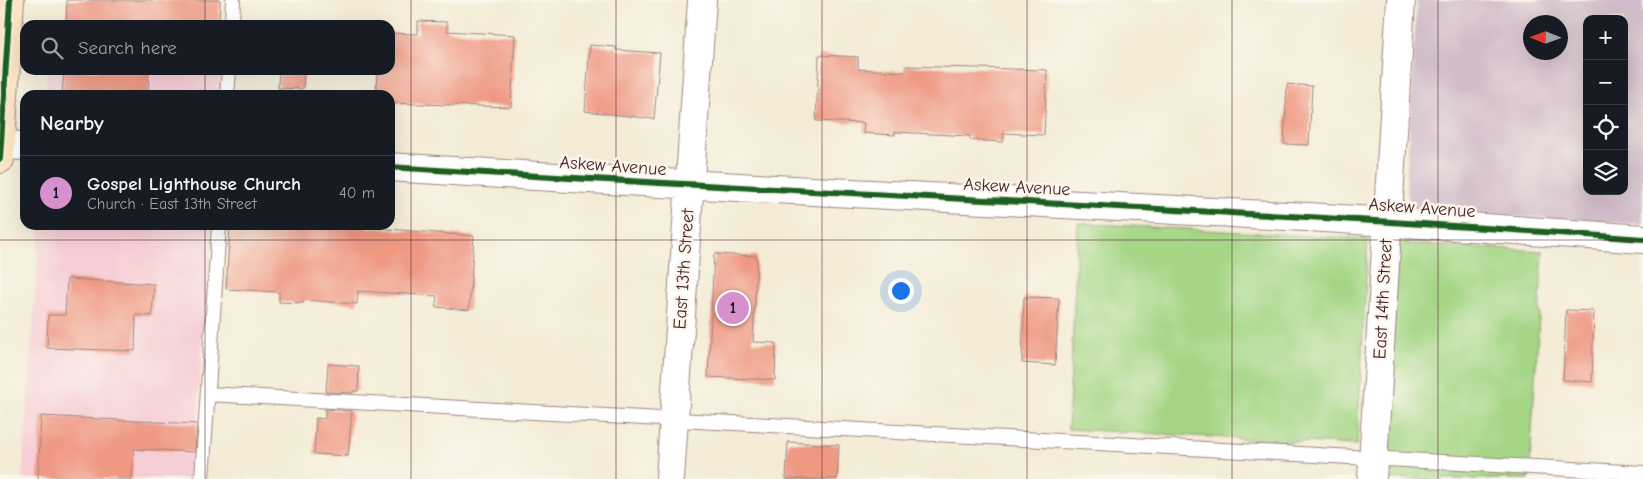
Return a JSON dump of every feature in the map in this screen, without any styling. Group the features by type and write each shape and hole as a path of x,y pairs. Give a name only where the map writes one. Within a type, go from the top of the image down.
{"street":[{"path":"6,149 10,0"},
{"name":"East 13th Street","path":"670,479 702,0"},
{"name":"East 14th Street","path":"1372,468 1401,0"},
{"name":"Askew Avenue","path":"395,167 689,186 1387,220 1643,239"}],"lane":[{"path":"232,20 233,0"},
{"path":"227,90 229,75"},
{"path":"202,479 219,230"},
{"path":"208,394 674,419 1372,468 1643,473"}],"shaded area":[{"path":"1417,0 1643,0 1643,224 1432,211 1414,206 1409,201 1406,185"},
{"path":"47,75 222,75 220,90 45,90"},
{"path":"40,230 211,230 193,479 22,479"}],"green space":[{"path":"1078,223 1368,239 1357,445 1068,429"},
{"path":"1398,243 1543,251 1529,479 1384,479"}],"building":[{"path":"67,0 220,0 219,20 66,20"},
{"path":"418,21 447,22 447,31 515,35 511,107 395,103 395,90 376,90 377,75 395,75 395,33 418,34"},
{"path":"590,45 616,47 616,50 660,53 654,119 585,111"},
{"path":"819,55 858,57 858,69 906,72 906,66 1047,70 1044,135 1004,133 1003,142 970,140 970,136 895,132 895,135 863,133 864,123 816,121"},
{"path":"64,75 149,75 148,90 62,90"},
{"path":"279,75 304,75 303,89 278,88"},
{"path":"1287,84 1312,86 1309,145 1284,144"},
{"path":"230,230 395,230 474,236 469,310 436,307 437,296 358,291 357,304 304,300 303,303 279,302 279,292 226,289"},
{"path":"714,254 757,256 753,342 776,343 775,380 708,377"},
{"path":"67,279 154,284 152,316 136,315 135,351 47,348 48,315 65,315"},
{"path":"1024,297 1059,298 1055,365 1022,363"},
{"path":"1566,310 1594,311 1592,382 1563,380"},
{"path":"328,364 359,366 358,391 353,391 353,393 326,392"},
{"path":"325,409 352,411 348,456 314,454 316,418 325,419"},
{"path":"41,416 197,424 195,452 134,449 132,479 38,479"},
{"path":"788,442 839,445 837,479 786,479"}],"cycle path":[{"path":"0,159 10,0"},
{"path":"395,167 1330,218 1643,239"}],"place":[{"name":"Gospel Lighthouse Church","path":"733,308"}]}
